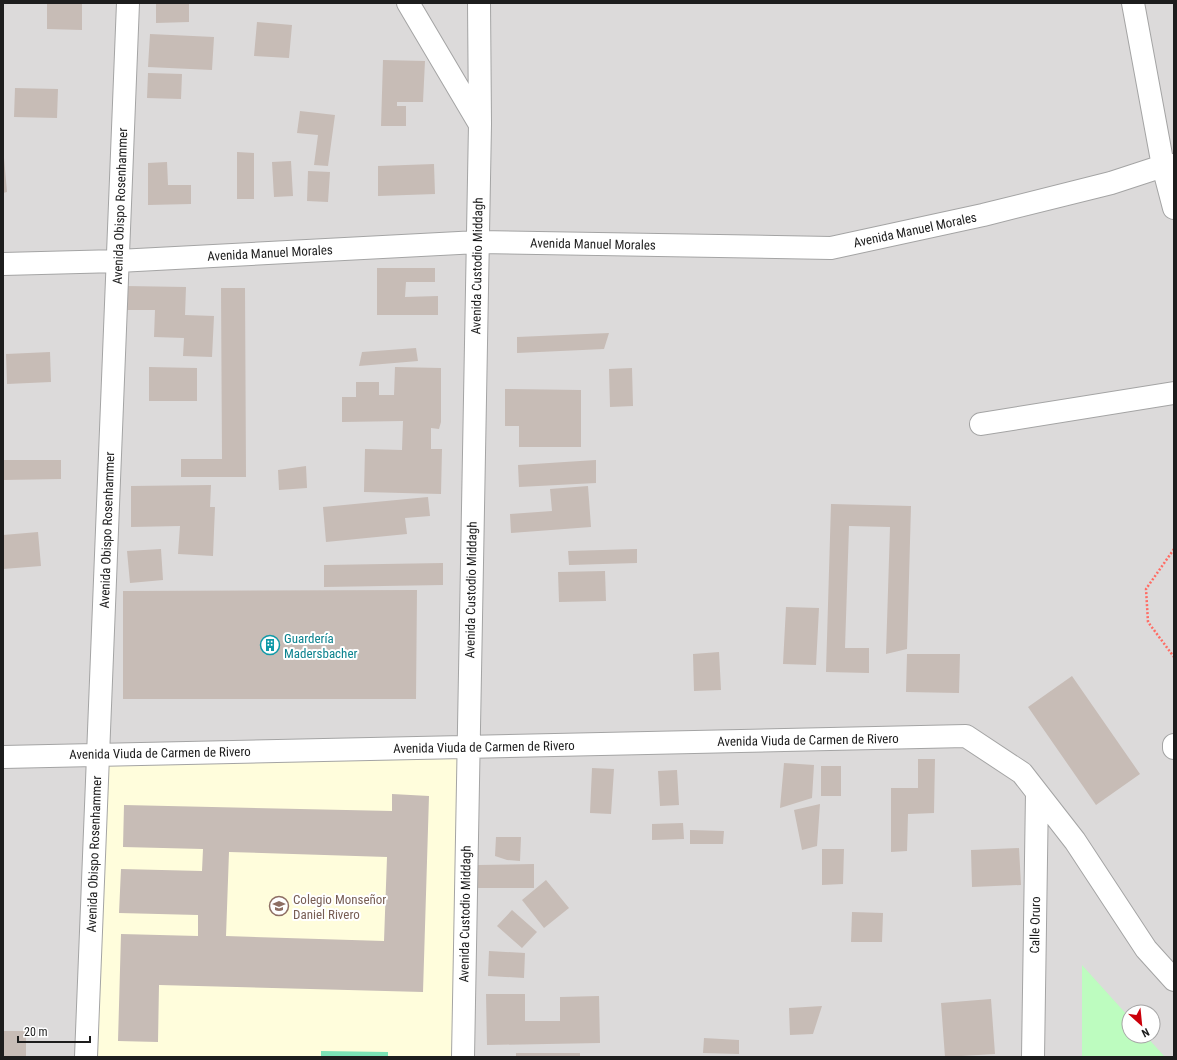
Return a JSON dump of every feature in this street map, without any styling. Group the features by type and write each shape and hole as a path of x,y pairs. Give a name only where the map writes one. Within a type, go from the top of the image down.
{"street":[{"name":"Avenida Obispo Rosenhammer","path":"86,1057 128,3"},
{"path":"408,3 480,124"},
{"name":"Avenida Custodio Middagh","path":"463,1057 480,124 479,3"},
{"path":"1133,3 1169,166 1174,208"},
{"name":"Avenida Manuel Morales","path":"3,264 118,262 478,242 831,248 983,215 1111,183 1169,166"},
{"path":"982,424 1174,393"},
{"name":"Avenida Viuda de Carmen de Rivero","path":"3,757 966,736 1022,773 1037,793"},
{"path":"1037,793 1075,841 1146,949 1174,980"},
{"name":"Calle Oruro","path":"1033,1057 1037,793"}],"path":[{"path":"1174,549 1146,589 1148,622 1174,657"}],"shaded area":[{"path":"3,3 1174,3 1174,1057 3,1057"},
{"name":"Colegio Monseñor Daniel Rivero","path":"468,747 463,1057 86,1057 98,755"}],"green space":[{"path":"1082,965 1121,1008 1121,1044 1153,1044 1165,1057 1082,1057"},
{"path":"321,1051 388,1052 388,1057 321,1057"}],"building":[{"path":"47,3 82,3 82,30 47,29"},
{"path":"156,3 189,3 189,22 156,23"},
{"path":"257,22 292,25 289,58 254,56"},
{"path":"150,34 214,37 212,70 148,67"},
{"path":"383,60 425,61 423,102 397,102 397,106 406,106 406,126 381,126"},
{"path":"148,73 182,74 181,99 147,98"},
{"path":"15,88 58,89 57,118 14,117"},
{"path":"300,111 335,115 328,166 314,165 318,135 297,133"},
{"path":"237,152 254,153 254,199 237,199"},
{"path":"3,158 7,192 3,193"},
{"path":"291,161 293,196 274,197 272,162"},
{"path":"167,162 168,185 191,185 191,204 148,205 148,163"},
{"path":"434,164 435,194 378,196 378,166"},
{"path":"308,171 330,172 328,202 307,201"},
{"path":"377,268 435,268 435,282 406,282 405,297 438,296 438,315 377,315"},
{"path":"126,286 186,287 185,315 214,316 212,357 183,356 184,338 154,337 155,310 126,310"},
{"path":"221,288 245,288 246,477 181,477 181,459 222,459"},
{"path":"609,333 604,349 517,353 517,337"},
{"path":"416,348 418,361 359,366 362,352"},
{"path":"50,352 51,382 7,384 6,354"},
{"path":"149,367 197,368 197,401 149,401"},
{"path":"395,367 441,368 441,422 439,429 431,428 431,449 442,449 441,494 364,492 365,449 402,450 403,421 342,422 342,397 356,397 356,382 379,382 379,395 394,395"},
{"path":"632,368 633,406 610,407 609,369"},
{"path":"505,389 581,390 581,447 519,447 519,426 505,426"},
{"path":"3,460 61,460 61,479 3,480"},
{"path":"596,460 596,483 519,487 518,465"},
{"path":"306,466 307,488 279,490 278,470"},
{"path":"211,485 210,507 215,507 213,556 178,554 180,526 131,527 131,486"},
{"path":"588,486 591,527 511,533 510,514 552,511 550,489"},
{"path":"428,497 430,516 405,518 407,534 326,542 323,507"},
{"path":"831,504 911,506 907,649 886,654 890,527 849,526 845,648 869,648 869,673 826,672"},
{"path":"38,532 41,566 3,569 3,535"},
{"path":"161,549 163,580 130,583 127,551"},
{"path":"637,549 637,563 569,565 568,551"},
{"path":"443,563 443,585 324,587 324,565"},
{"path":"605,571 606,601 559,602 558,572"},
{"name":"Guardería Madersbacher","path":"417,590 416,699 123,699 123,591"},
{"path":"786,607 819,608 816,665 783,664"},
{"path":"719,652 721,690 694,691 693,654"},
{"path":"907,654 960,654 959,693 906,692"},
{"path":"1072,676 1140,774 1096,805 1028,707"},
{"path":"918,759 935,759 934,813 908,814 907,851 891,852 891,788 918,788"},
{"path":"784,763 814,765 812,798 780,808"},
{"path":"821,766 841,766 841,796 821,796"},
{"path":"592,768 614,769 611,814 590,813"},
{"path":"677,770 679,805 660,806 658,771"},
{"path":"392,794 429,796 423,992 159,985 158,1042 118,1041 121,934 198,936 198,915 119,913 121,869 202,871 203,849 123,847 124,805 392,811","holes":["229,852 387,857 384,941 226,936"]},
{"path":"820,804 817,846 802,850 794,810"},
{"path":"683,823 684,839 652,840 652,824"},
{"path":"690,830 724,831 723,844 690,844"},
{"path":"496,837 521,837 520,861 507,860 495,856"},
{"path":"1019,848 1021,885 972,887 971,850"},
{"path":"822,849 844,849 843,884 822,885"},
{"path":"534,864 534,888 478,888 478,865"},
{"path":"546,880 569,908 544,928 522,900"},
{"path":"512,910 537,932 522,948 497,926"},
{"path":"852,912 883,913 882,942 851,942"},
{"path":"489,951 525,953 524,978 488,976"},
{"path":"486,994 525,994 525,1021 560,1021 560,997 599,996 600,1043 487,1045"},
{"path":"991,999 995,1054 945,1057 941,1003"},
{"path":"822,1006 813,1034 790,1035 789,1008"},
{"path":"3,1031 26,1031 26,1057 3,1057"},
{"path":"704,1038 739,1040 739,1054 703,1053"},
{"path":"516,1053 580,1053 580,1057 516,1057"}],"place":[{"name":"Guardería Madersbacher","path":"270,645"},
{"name":"Colegio Monseñor Daniel Rivero","path":"279,906"}]}
